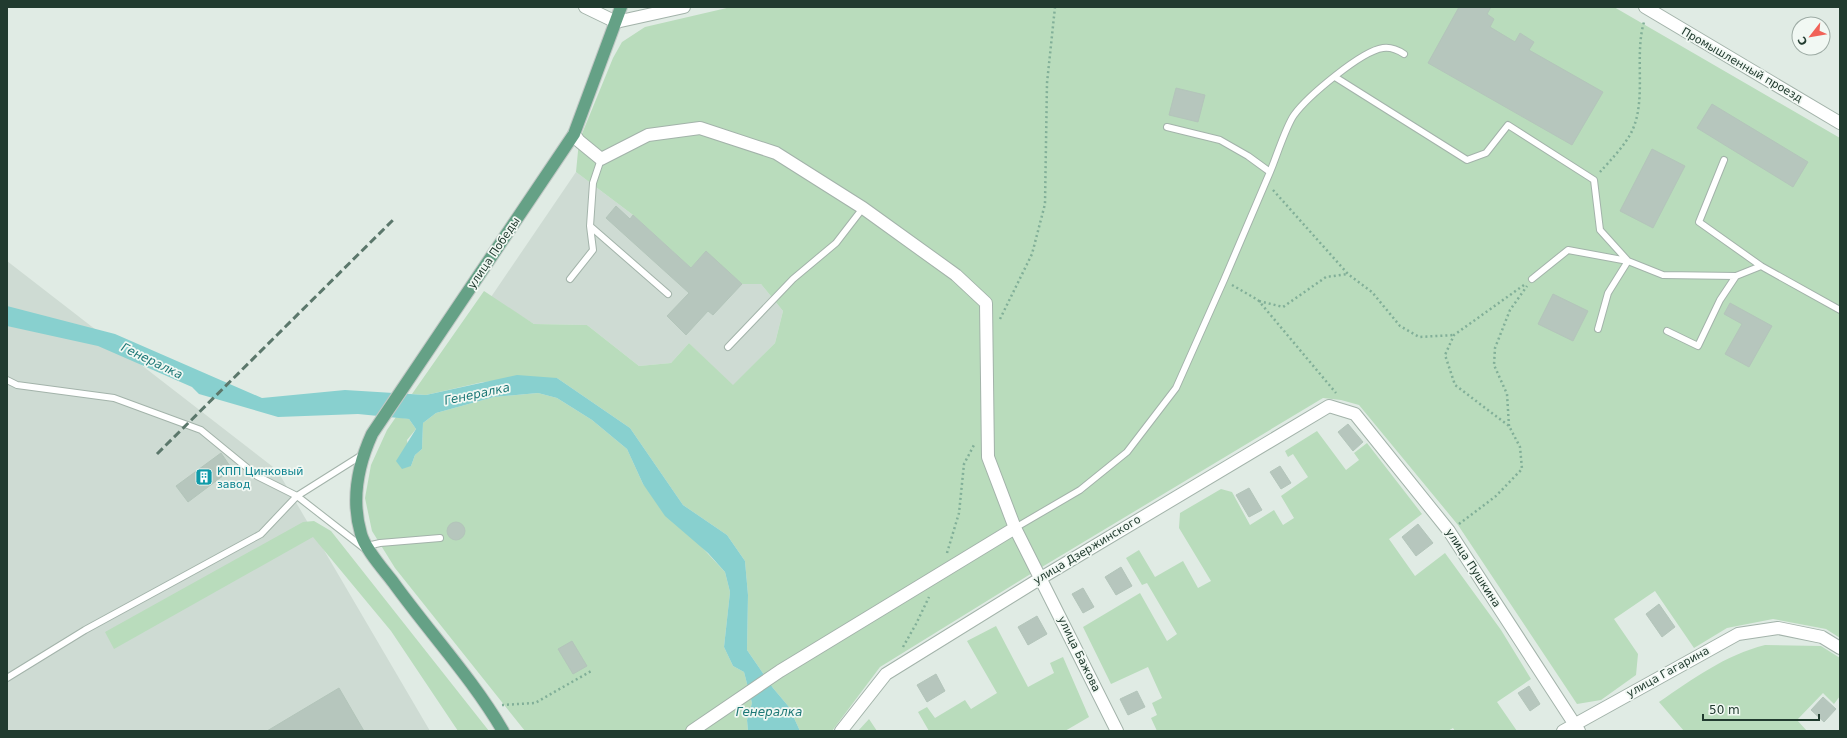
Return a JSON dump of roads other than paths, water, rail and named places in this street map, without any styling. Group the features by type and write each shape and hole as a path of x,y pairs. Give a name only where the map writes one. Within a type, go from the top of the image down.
{"main road":[{"name":"улица Победы","path":"503,731 488,706 361,536 356,512 356,490 362,455 372,434 574,134 621,7"}],"street":[{"path":"585,7 616,22 684,7"},
{"name":"Промышленный проезд","path":"1647,8 1840,123"},
{"name":"улица Бажова","path":"601,159 648,134 700,128 776,152 863,208 956,275 986,304 988,457 1015,528 1117,731"},
{"path":"574,134 579,141 601,159"},
{"name":"улица Дзержинского","path":"841,731 886,674 1041,578 1328,406 1355,414"},
{"name":"улица Пушкина","path":"1355,414 1449,531 1577,728"},
{"path":"692,731 780,671 1015,528"},
{"name":"улица Гагарина","path":"1563,731 1577,728 1738,634 1778,628 1822,637 1840,648"}],"lane":[{"path":"1015,528 1080,490 1127,452 1176,388 1224,280 1293,116 1335,77 1361,56 1372,51 1385,48 1398,50 1404,54"},
{"path":"1335,77 1467,160 1486,153 1508,125 1594,180 1600,230 1628,261"},
{"path":"1167,127 1220,140 1248,156 1270,172"},
{"path":"570,279 593,250 590,226 593,184 601,159"},
{"path":"1724,160 1699,222 1761,266 1840,310"},
{"path":"728,347 793,279 836,242 863,208"},
{"path":"590,226 668,294"},
{"path":"1532,280 1568,250 1628,261 1663,275 1736,276 1761,266"},
{"path":"1598,329 1608,292 1628,261"},
{"path":"1667,331 1698,346 1720,300 1736,276"},
{"path":"7,380 18,385 114,398 201,430 257,476 297,496 371,551 380,543 440,538"},
{"path":"7,678 85,630 261,534 297,496 362,455"}],"water":[{"name":"Генералка","path":"7,306 115,334 262,398 345,390 426,395 517,375 557,378 630,428 683,505 727,535 745,561 748,595 747,650 773,688 789,707 800,731 748,731 747,720 752,703 744,672 733,666 724,647 730,592 725,572 708,553 665,516 643,484 627,449 592,420 557,398 538,393 494,397 436,413 423,423 422,449 415,455 411,466 402,469 396,461 416,429 409,419 358,414 278,417 199,394 192,387 98,346 7,326"}],"railway":[{"path":"157,454 393,220"}],"place":[{"name":"КПП Цинковый завод","path":"204,477"}]}
